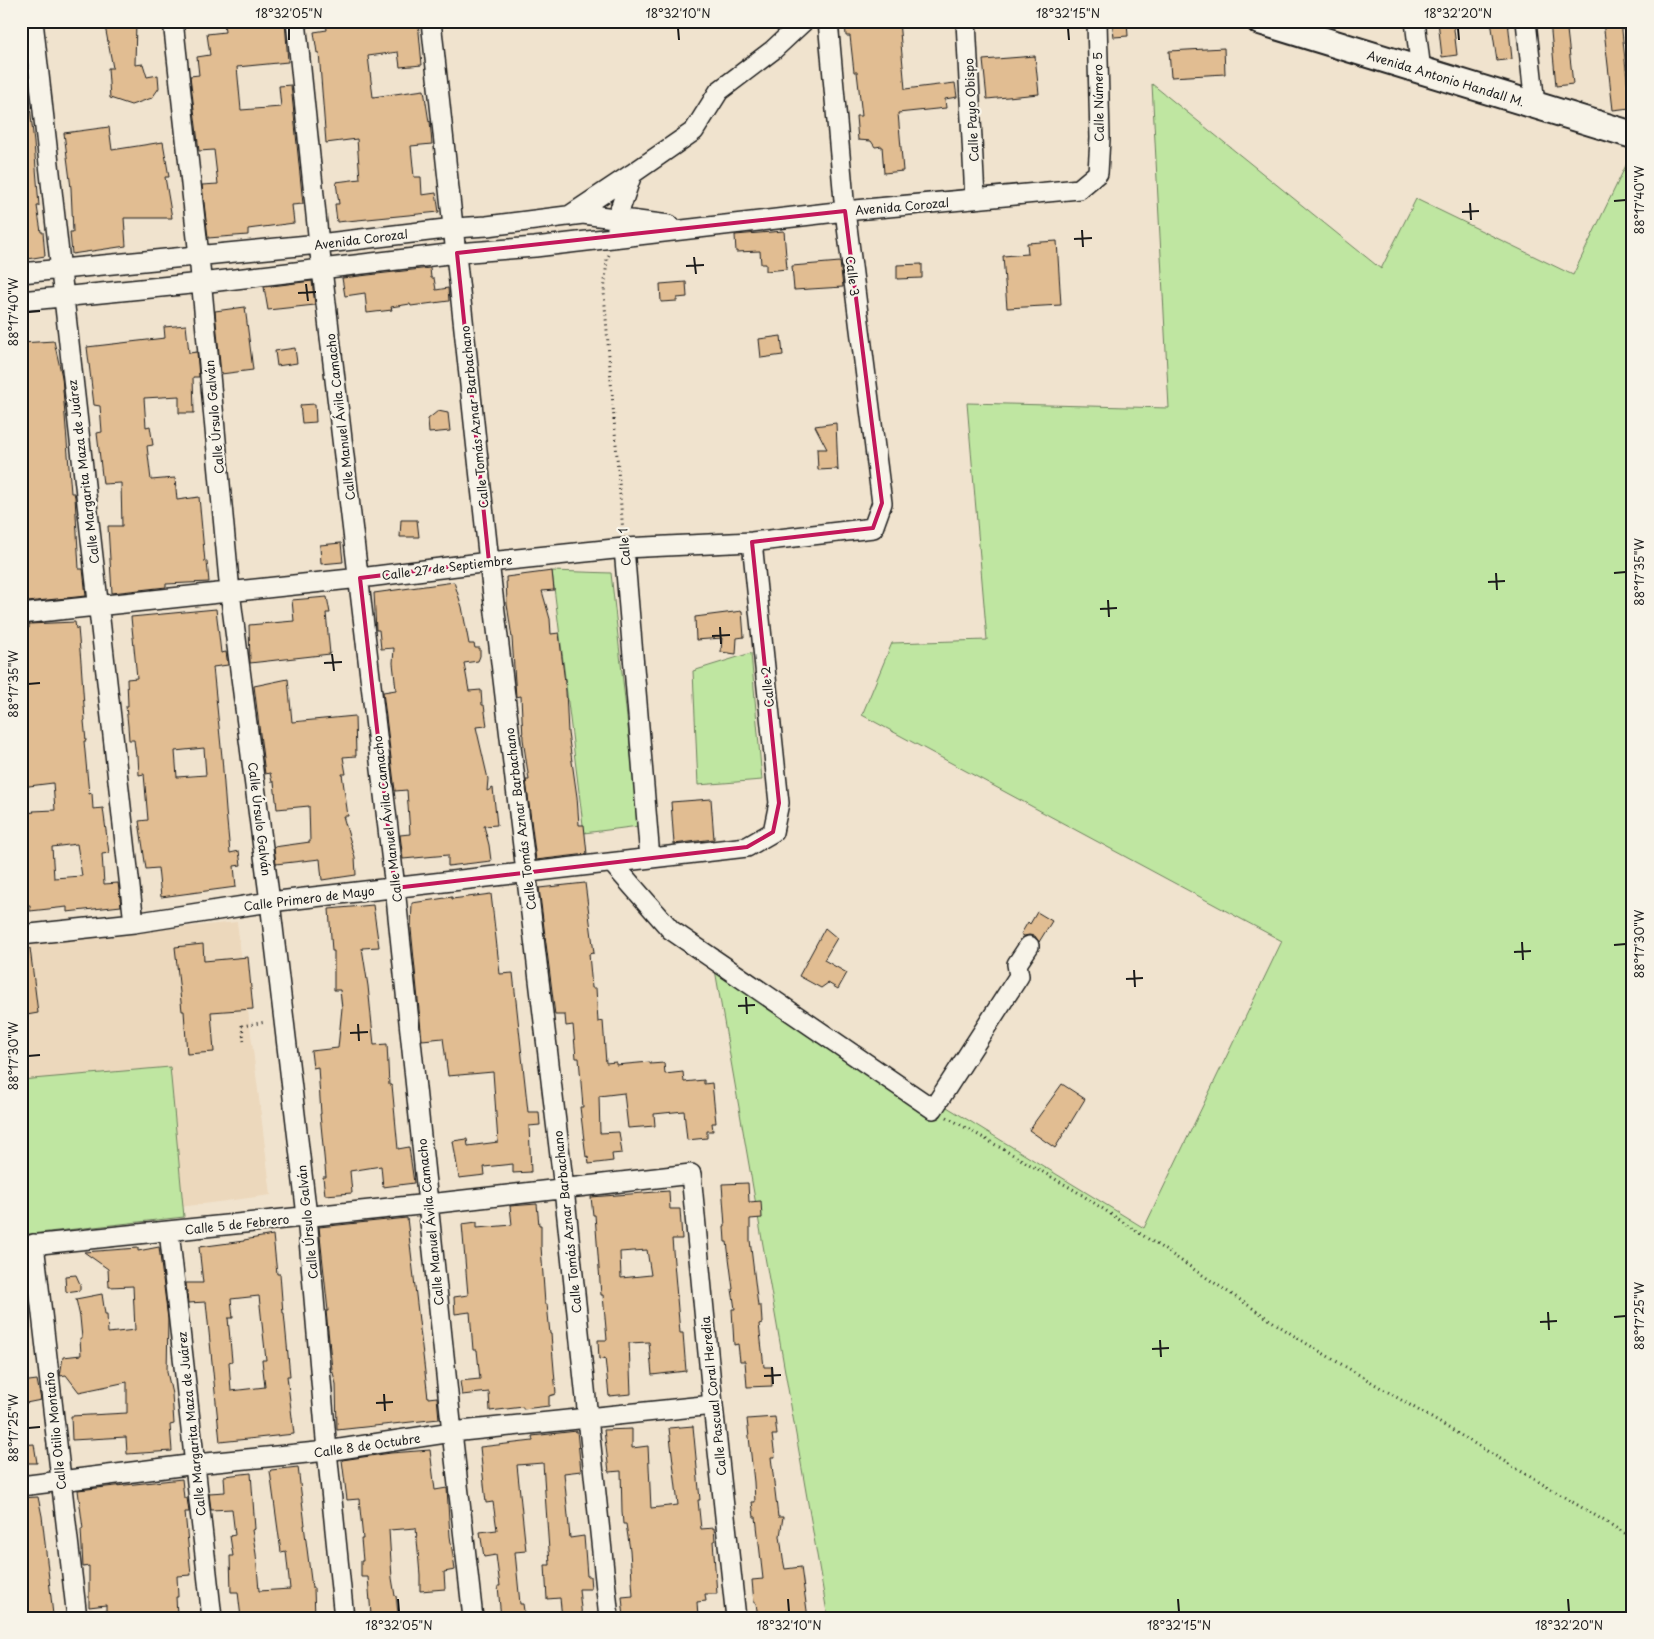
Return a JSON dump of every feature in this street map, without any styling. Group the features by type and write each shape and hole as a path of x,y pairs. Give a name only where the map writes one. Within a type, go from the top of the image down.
{"street":[{"name":"Calle Margarita Maza de Juárez","path":"33,21 134,923"},
{"name":"Calle Úrsulo Galván","path":"173,21 199,256 230,592 270,902 307,1216 327,1451 344,1618"},
{"name":"Calle Manuel Ávila Camacho","path":"296,21 319,244 360,578 395,888 473,1618"},
{"name":"Calle Tomás Aznar Barbachano","path":"431,21 489,562 564,1189 589,1418 608,1618"},
{"path":"568,216 694,131 720,91 773,50 804,21"},
{"name":"Calle 3","path":"828,21 845,211 882,503 873,528"},
{"name":"Calle Payo Obispo","path":"966,21 975,199"},
{"name":"Calle Número 5","path":"1097,21 1100,138 1098,173"},
{"path":"1415,21 1421,70"},
{"path":"1526,21 1535,105"},
{"name":"Avenida Antonio Handall M.","path":"1262,22 1297,27 1421,70 1631,133"},
{"name":"Avenida Corozal","path":"21,301 201,283 457,253 535,247 845,211 1079,189 1098,173"},
{"path":"617,238 617,218 632,174"},
{"name":"Avenida Corozal","path":"21,273 319,244 583,214 700,228"},
{"name":"Calle 27 de Septiembre","path":"21,614 624,548 752,542 873,528"},
{"name":"Calle 2","path":"752,542 779,803 773,832"},
{"name":"Calle 1","path":"624,548 650,858"},
{"name":"Calle Primero de Mayo","path":"21,935 134,923 270,902 747,847 773,832"},
{"path":"612,863 671,930 933,1109 1019,976 1017,964 1029,946"},
{"name":"Calle 5 de Febrero","path":"28,1245 429,1204 691,1174"},
{"name":"Calle Pascual Coral Heredia","path":"691,1174 736,1618"},
{"name":"Calle Margarita Maza de Juárez","path":"169,1231 212,1618"},
{"name":"Calle Otilio Montaño","path":"28,1245 61,1482 76,1618"},
{"name":"Calle 8 de Octubre","path":"21,1486 196,1464 327,1451 452,1432 713,1405"}],"path":[{"name":"Calle 1","path":"617,238 607,259 604,292 624,548"},
{"path":"244,1041 242,1026 284,1018"},
{"path":"933,1109 1076,1191 1299,1339 1633,1538"}],"highlighted area":[{"path":"845,211 882,503 873,528 752,542 779,803 773,832 747,847 395,888 360,578 489,562 457,253"}],"shaded area":[{"path":"237,922 271,1195 21,1228 21,943"}],"green space":[{"path":"1152,84 1381,269 1416,199 1573,275 1630,157 1633,158 1633,1618 828,1618 714,964 1144,1228 1282,941 862,715 892,643 987,640 967,403 1169,408"},
{"path":"552,571 611,573 639,826 584,833"},
{"path":"751,653 762,780 698,785 693,671"},
{"path":"170,1067 184,1217 21,1235 21,1080"}],"building":[{"path":"104,21 136,21 135,65 143,64 147,77 158,75 159,88 152,98 131,105 110,98 108,68 113,68"},
{"path":"224,21 285,21 288,62 237,67 241,110 281,107 279,86 291,85 303,204 292,205 294,223 248,229 248,235 208,238 202,185 218,184 214,150 199,151 190,76 199,75 197,57 210,55 207,34 225,32"},
{"path":"342,21 418,21 422,65 400,67 398,52 368,56 373,97 424,90 432,144 411,146 414,177 421,177 422,195 436,193 439,212 337,222 335,204 339,204 336,182 360,179 357,139 326,143 319,52 317,53 314,32 327,30 326,23"},
{"path":"845,21 899,21 905,89 955,83 957,97 945,99 946,108 898,113 903,171 884,173 882,146 875,147 871,141 858,140 856,116 862,116 857,72 854,72 850,36 846,36"},
{"path":"1112,21 1127,21 1128,36 1114,37"},
{"path":"1438,21 1453,21 1457,55 1442,57"},
{"path":"1491,21 1508,21 1512,59 1497,61"},
{"path":"1550,21 1566,21 1573,84 1556,86"},
{"path":"1603,21 1621,21 1630,108 1613,110"},
{"path":"1224,48 1225,74 1171,77 1169,51"},
{"path":"1035,56 1039,94 987,99 983,60"},
{"path":"30,107 39,206 37,206 41,232 43,232 45,256 21,260 21,108"},
{"path":"109,127 112,150 163,142 169,177 165,177 172,218 124,218 126,246 72,254 70,232 73,232 71,188 64,133"},
{"path":"784,231 787,269 766,271 766,264 761,264 760,251 736,252 735,235"},
{"path":"1057,241 1061,305 1007,308 1003,256 1028,254 1027,243"},
{"path":"840,262 843,287 794,290 792,266"},
{"path":"922,264 922,278 897,279 897,265"},
{"path":"430,268 431,278 434,278 436,290 448,288 449,301 411,306 410,304 391,307 392,310 367,313 365,293 345,296 342,278"},
{"path":"312,281 315,305 268,310 264,287"},
{"path":"686,282 687,297 677,298 677,301 661,302 660,284"},
{"path":"245,307 253,370 221,374 215,311"},
{"path":"186,325 189,353 197,352 199,377 193,377 194,413 179,413 179,396 144,398 146,427 150,426 153,445 147,446 151,480 175,478 177,500 199,497 205,562 207,562 209,582 166,584 166,587 112,593 108,526 122,526 121,483 103,484 97,433 102,432 100,406 94,405 87,347 165,338 164,327"},
{"path":"781,336 783,355 761,358 759,339"},
{"path":"54,341 62,377 71,493 74,493 75,497 79,569 83,569 86,596 27,602 26,597 21,598 21,538 24,538 21,517 21,343"},
{"path":"295,348 297,363 277,366 275,351"},
{"path":"315,404 316,422 302,423 300,405"},
{"path":"438,411 448,413 450,431 429,433 428,419"},
{"path":"836,423 838,471 837,469 818,470 817,449 827,449 815,426"},
{"path":"401,520 417,520 419,537 400,537"},
{"path":"341,543 343,562 321,564 320,545"},
{"path":"552,571 554,590 542,591 550,619 551,634 559,633 579,825 584,825 587,854 536,860 526,780 529,780 523,739 521,696 516,697 506,577"},
{"path":"454,582 462,607 469,644 474,644 475,648 480,648 478,661 464,663 469,691 481,690 487,726 476,727 488,779 487,791 493,788 497,825 484,826 491,861 448,866 448,855 403,859 400,835 410,834 407,790 395,791 383,692 396,690 393,663 394,648 381,649 379,630 376,630 374,593"},
{"path":"327,597 330,613 326,613 330,654 250,663 249,625 294,621 292,600"},
{"path":"216,609 221,653 226,652 228,665 213,667 230,853 239,851 241,865 234,866 236,887 161,897 158,868 146,869 139,821 148,820 144,774 139,775 138,756 136,756 134,740 129,740 126,706 128,706 127,679 137,678 131,617","holes":["204,748 206,775 177,777 175,751"]},
{"path":"742,611 744,637 737,638 736,654 721,652 722,638 696,640 695,617"},
{"path":"75,622 76,629 78,628 89,794 92,793 93,809 103,808 109,853 102,854 104,884 118,883 121,906 67,912 67,907 30,911 30,905 21,905 21,814 33,811 55,810 53,783 21,787 21,628 29,628 29,624","holes":["77,844 82,876 54,878 52,847"]},
{"path":"288,679 292,722 355,716 356,756 343,757 346,774 342,774 348,816 343,816 355,857 356,875 322,880 320,859 276,864 274,847 310,842 309,806 277,809 274,782 272,782 270,773 265,774 254,686"},
{"path":"711,799 714,839 674,844 671,802"},
{"path":"585,883 594,953 589,954 592,988 596,988 598,1022 603,1021 606,1063 616,1062 616,1065 650,1062 650,1064 664,1063 665,1074 683,1072 684,1082 704,1080 704,1084 712,1083 716,1123 712,1123 713,1131 707,1131 707,1138 687,1140 684,1111 654,1114 655,1126 628,1128 624,1093 599,1096 600,1133 619,1132 622,1153 612,1154 613,1161 589,1164 588,1156 586,1157 580,1107 583,1107 579,1058 576,1058 573,1025 566,1026 565,1015 555,1015 539,888"},
{"path":"491,894 500,974 513,973 528,1112 539,1112 540,1125 529,1126 531,1172 513,1173 513,1164 484,1167 485,1175 459,1178 453,1141 467,1139 468,1146 498,1142 493,1072 448,1076 443,1038 422,1040 411,929 412,903"},
{"path":"373,905 379,947 362,948 374,1045 387,1044 389,1085 392,1085 398,1149 409,1147 414,1183 383,1187 381,1166 350,1171 352,1193 325,1195 323,1177 326,1177 318,1067 313,1068 311,1051 338,1048 342,1008 340,990 334,990 334,951 332,951 329,909"},
{"path":"1037,912 1052,921 1039,942 1035,936 1024,936 1021,934"},
{"path":"825,928 837,938 824,960 847,973 838,989 828,983 821,988 799,976"},
{"path":"203,944 204,961 248,957 253,1009 211,1012 214,1052 187,1054 184,1011 182,1011 175,947"},
{"path":"30,948 38,1013 21,1016 21,949"},
{"path":"1062,1084 1085,1099 1055,1148 1029,1130"},
{"path":"748,1183 749,1202 761,1201 762,1218 750,1219 750,1240 758,1306 761,1306 762,1323 759,1324 764,1367 772,1367 772,1386 747,1387 745,1361 740,1361 738,1344 734,1345 732,1309 735,1309 727,1242 725,1242 722,1184"},
{"path":"669,1191 670,1209 680,1209 682,1239 672,1239 680,1333 683,1333 686,1371 652,1375 649,1342 629,1343 631,1394 609,1396 605,1358 599,1360 598,1340 607,1340 603,1295 601,1295 595,1215 593,1215 591,1197","holes":["647,1250 651,1275 621,1278 620,1252"]},
{"path":"537,1204 539,1225 541,1225 545,1304 547,1304 551,1334 556,1394 549,1396 549,1406 490,1411 489,1392 462,1395 460,1381 480,1379 477,1350 473,1350 470,1312 455,1314 454,1297 468,1295 462,1224 477,1222 477,1228 512,1225 510,1206"},
{"path":"407,1218 428,1398 437,1397 439,1419 337,1430 336,1384 332,1369 319,1227"},
{"path":"273,1235 277,1274 280,1274 290,1376 287,1376 294,1434 220,1442 206,1302 188,1303 186,1283 203,1283 199,1247","holes":["259,1296 266,1360 262,1360 265,1387 231,1391 229,1362 232,1361 228,1318 233,1318 231,1299"]},
{"path":"159,1247 168,1319 167,1372 172,1394 174,1424 170,1425 172,1451 127,1454 126,1437 72,1440 71,1416 127,1413 127,1382 79,1392 66,1375 60,1376 63,1357 81,1355 80,1338 82,1338 76,1299 102,1294 105,1314 107,1314 108,1333 135,1330 133,1286 109,1287 108,1269 84,1252 138,1248 138,1251"},
{"path":"76,1275 80,1284 80,1290 66,1292 65,1276"},
{"path":"37,1380 41,1400 21,1404 21,1382"},
{"path":"775,1417 777,1435 772,1435 775,1457 771,1457 778,1517 783,1517 780,1536 783,1559 785,1569 801,1567 808,1618 758,1618 756,1603 754,1603 752,1580 763,1579 756,1517 754,1517 752,1502 755,1502 754,1482 747,1419"},
{"path":"693,1426 701,1529 714,1528 715,1541 713,1541 717,1594 705,1594 706,1601 697,1602 698,1618 624,1618 622,1597 633,1596 630,1550 626,1524 623,1524 621,1471 609,1472 604,1430 632,1429 632,1448 648,1446 651,1508 678,1505 669,1428"},
{"path":"577,1431 581,1471 564,1473 570,1538 584,1536 587,1576 590,1576 591,1589 579,1589 582,1618 562,1618 560,1598 547,1599 545,1565 550,1565 543,1463 517,1465 526,1551 515,1552 520,1604 523,1604 525,1618 501,1618 498,1586 500,1586 496,1555 484,1557 480,1532 497,1530 493,1502 486,1503 480,1447 533,1441 532,1436"},
{"path":"34,1444 37,1463 21,1463 21,1445"},
{"path":"430,1450 435,1490 447,1488 450,1536 455,1570 444,1572 445,1589 420,1591 416,1528 389,1530 392,1578 398,1613 371,1615 368,1577 361,1577 361,1561 363,1561 361,1539 363,1539 359,1499 347,1500 342,1460"},
{"path":"298,1467 312,1588 314,1588 315,1618 241,1618 238,1592 231,1592 230,1556 233,1556 230,1536 235,1535 232,1509 211,1510 209,1493 225,1492 224,1476 251,1473 255,1529 252,1530 259,1591 290,1589 286,1551 281,1552 270,1471"},
{"path":"182,1479 184,1498 187,1498 189,1512 185,1512 191,1575 177,1576 177,1615 149,1618 106,1618 106,1605 89,1607 89,1566 83,1567 81,1529 83,1529 78,1490"},
{"path":"38,1497 42,1516 53,1615 28,1617 27,1597 21,1598 21,1498"}]}
